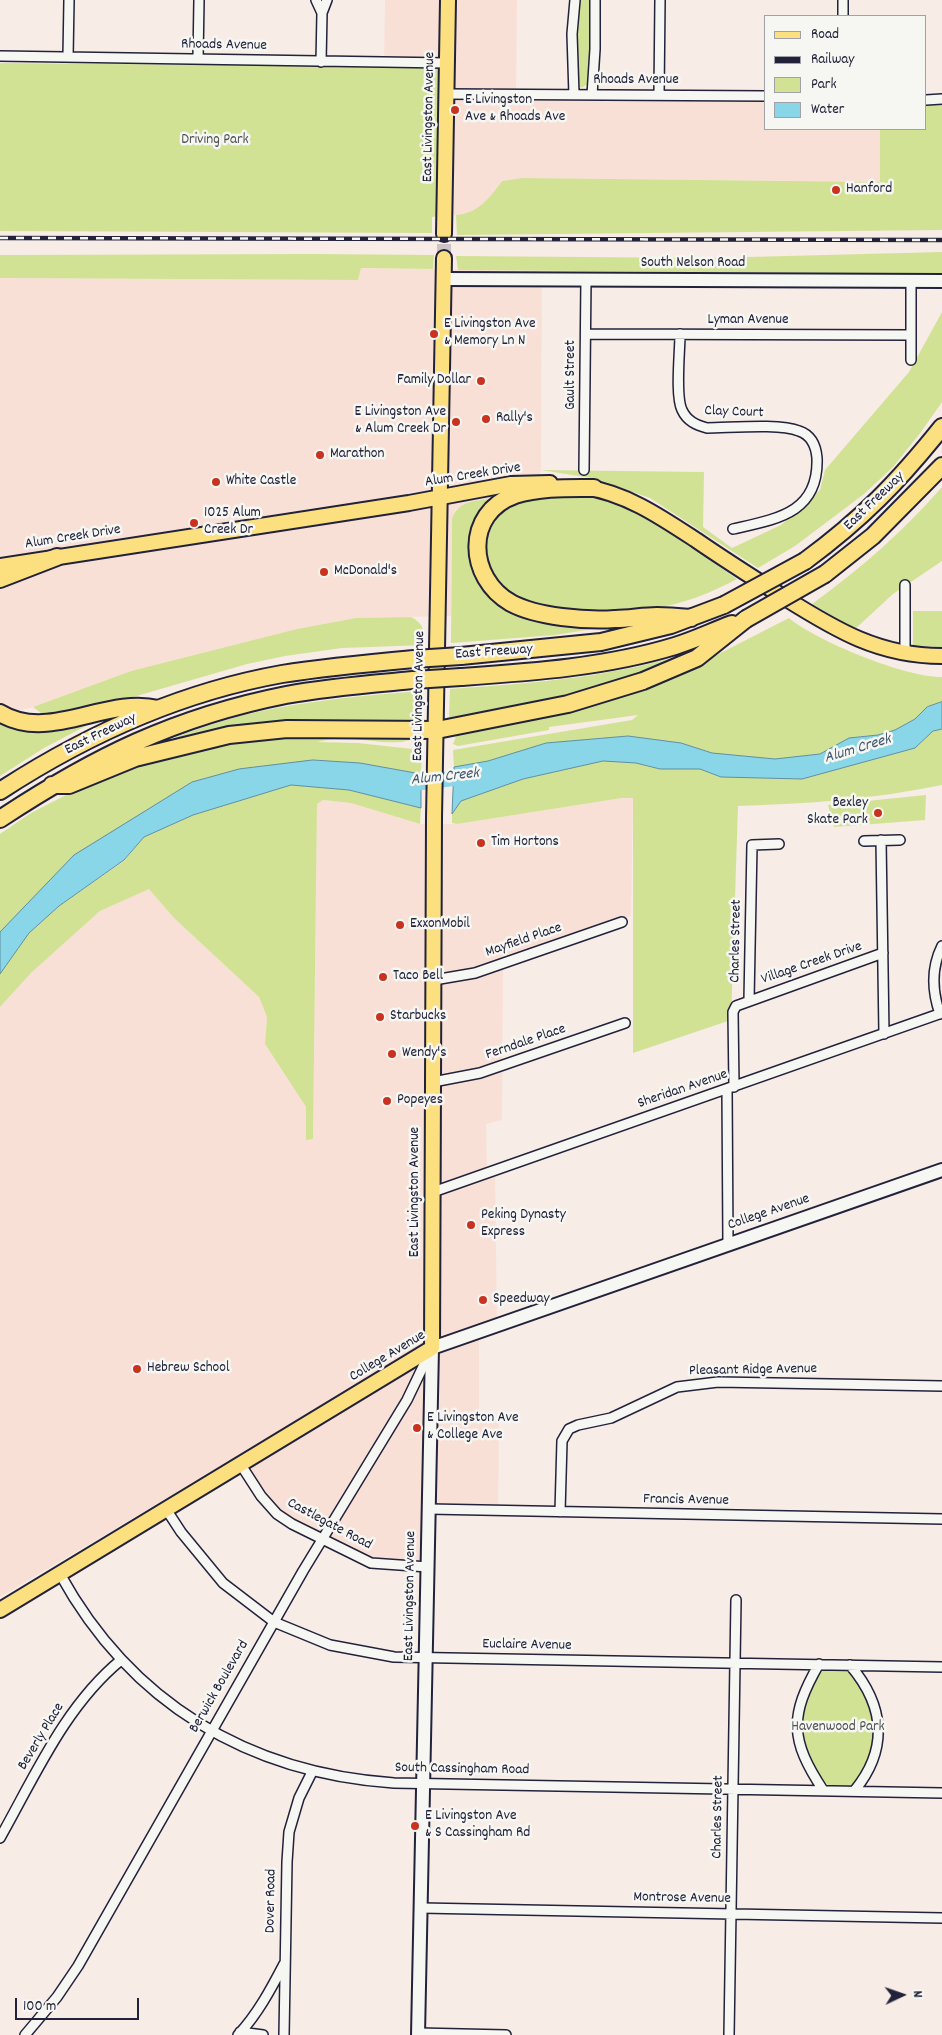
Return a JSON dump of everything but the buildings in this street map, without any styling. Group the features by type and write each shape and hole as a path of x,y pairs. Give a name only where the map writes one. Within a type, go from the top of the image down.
{"highway":[{"name":"East Freeway","path":"0,791 78,745 158,709 219,689 282,674 414,659 601,642 691,618 724,605 805,561 846,530 905,473 942,427"},
{"name":"East Freeway","path":"0,818 52,785 149,736 229,708 288,695 414,680 532,672 622,659 676,645 746,619 825,574 873,536 942,466"},
{"path":"594,488 562,488 528,492 508,498 494,509 483,525 476,548 480,569 489,584 510,602 543,613 576,618 614,620 657,616 691,618"},
{"path":"0,580 57,557"},
{"path":"52,785 69,785 135,758 194,742 238,734 287,729 331,728 437,730 568,704 643,681 697,658 746,619"},
{"path":"0,713 14,720 36,723 52,722 142,705 158,709"}],"main road":[{"name":"East Livingston Avenue","path":"444,234 448,0"},
{"name":"East Livingston Avenue","path":"418,2034 432,1348 434,817 444,258"},
{"name":"South Nelson Road","path":"444,279 942,281"},
{"name":"Alum Creek Drive","path":"0,566 440,497 511,484 554,483 594,488 622,497 658,515 826,624 860,641 905,654 942,656"},
{"name":"College Avenue","path":"0,1610 432,1348 942,1170"}],"street":[{"path":"68,57 69,0"},
{"path":"198,59 199,0"},
{"path":"316,0 322,13"},
{"path":"321,62 322,13 327,0"},
{"path":"574,95 572,34 575,0"},
{"path":"592,95 595,49 595,0"},
{"path":"659,95 660,0"},
{"path":"843,0 843,15"},
{"name":"Rhoads Avenue","path":"0,56 447,63"},
{"name":"Rhoads Avenue","path":"446,94 764,96"},
{"path":"927,100 942,99"},
{"name":"Gault Street","path":"584,470 586,279"},
{"path":"911,281 911,360"},
{"name":"Lyman Avenue","path":"586,334 911,335"},
{"name":"Clay Court","path":"680,334 679,398 681,410 688,420 697,426 707,428 786,428 801,431 812,442 817,463 813,489 785,516 734,529"},
{"path":"905,585 905,654"},
{"name":"Village Creek Drive","path":"881,840 884,1034"},
{"path":"864,841 900,840"},
{"name":"Charles Street","path":"728,1245 733,1012 736,1006 749,1000 752,845 779,844"},
{"name":"Mayfield Place","path":"434,980 475,973 622,922"},
{"path":"941,1014 933,982 935,965 942,946"},
{"name":"Village Creek Drive","path":"749,1000 883,953"},
{"name":"Sheridan Avenue","path":"433,1192 941,1014"},
{"name":"Ferndale Place","path":"433,1082 480,1073 625,1023"},
{"name":"Berwick Boulevard","path":"25,2035 57,1997 78,1966 274,1622 407,1400 432,1348"},
{"name":"Pleasant Ridge Avenue","path":"560,1512 562,1441 569,1429 611,1418 677,1387 718,1382 942,1386"},
{"name":"Castlegate Road","path":"241,1465 261,1496 277,1514 322,1540 371,1563 428,1567"},
{"name":"Euclaire Avenue","path":"166,1509 181,1532 223,1583 274,1622 330,1645 394,1657 942,1667"},
{"name":"Francis Avenue","path":"429,1509 942,1519"},
{"name":"South Cassingham Road","path":"60,1574 77,1606 121,1660 154,1692 211,1731 273,1759 312,1772 362,1781 942,1793"},
{"name":"Charles Street","path":"729,2035 736,1600"},
{"name":"Beverly Place","path":"0,1838 70,1715 94,1684 121,1660"},
{"path":"819,1664 803,1695 797,1728 805,1762 823,1790"},
{"path":"850,1665 871,1694 878,1728 876,1751 872,1762 854,1790"},
{"name":"Dover Road","path":"284,2035 289,1832 299,1798 312,1772"},
{"name":"Montrose Avenue","path":"420,1908 942,1918"},
{"path":"239,2034 273,1985 285,1961"},
{"path":"239,2034 263,2035"},
{"path":"418,2034 506,2035"}],"shaded area":[{"path":"385,0 517,0 516,94 764,99 764,130 880,130 880,182 522,178 502,181 484,204 468,214 438,217 438,67 384,67"},
{"path":"361,268 542,271 541,470 531,494 456,509 452,518 451,616 356,618 298,629 131,671 33,707 9,713 0,707 0,278 358,280"},
{"path":"622,798 633,798 631,916 503,964 502,1120 486,1124 487,1172 495,1170 497,1326 479,1334 479,1420 499,1420 498,1509 431,1508 430,1571 380,1569 363,1563 272,1510 234,1458 0,1597 0,1007 31,973 100,911 149,888 174,918 259,997 267,1017 265,1044 306,1107 306,1139 313,1139 317,804 323,800 351,803 420,824 457,824"}],"green space":[{"path":"579,0 592,0 593,8 589,79 588,84 581,88 578,85 576,34"},
{"name":"Driving Park","path":"0,63 439,67 438,216 432,217 432,233 0,231"},
{"path":"927,101 942,101 942,230 457,235 456,215 464,214 483,204 502,181 522,178 880,182 880,130 927,130"},
{"path":"942,252 942,274 458,270 456,256 709,258"},
{"path":"0,255 434,255 433,269 361,268 358,280 0,278"},
{"path":"942,312 942,402 921,432 893,467 864,494 795,546 758,568 650,498 591,478 541,470 704,472 703,527 732,548 781,525 820,490 825,470 909,372"},
{"path":"942,487 942,561 893,594 855,629 812,604 880,549"},
{"path":"527,494 581,496 623,507 664,528 737,579 684,601 649,609 582,612 536,606 518,600 503,591 493,580 488,567 485,544 489,525 494,518"},
{"path":"496,498 477,528 494,596 611,626 555,635 451,643 452,518 455,512 465,504"},
{"path":"913,611 942,611 942,647 913,646"},
{"path":"411,617 419,622 422,628 425,645 342,648 285,656 247,664 133,697 48,714 41,713 33,707 131,671 297,629 356,618"},
{"path":"789,618 819,637 885,665 926,676 942,677 942,702 927,707 915,719 895,730 878,735 849,738 820,754 775,759 712,753 681,743 628,736 546,743 488,761 454,767 453,750 632,720 638,715 549,727 549,730 458,746 453,744 457,734 703,662"},
{"path":"698,650 593,693 457,720 449,717 450,689 544,681 606,673 637,667"},
{"path":"424,691 423,720 419,722 174,741 173,738 236,717 298,704 340,698"},
{"path":"0,719 99,719 44,748 0,776"},
{"path":"942,729 942,785 840,800 738,806 731,1020 633,1053 633,798 622,798 457,824 452,823 452,814 461,801 523,779 603,761 636,763 660,769 700,769 721,777 802,779 915,748 933,731"},
{"path":"275,736 418,737 422,745 413,745 411,740 389,742 340,738 317,742 358,743 422,750 421,774 360,763 313,760 192,782 140,815 0,932 0,834 31,813 99,778 167,753"},
{"path":"291,785 349,790 421,808 420,824 351,803 323,800 317,804 313,1139 306,1140 306,1107 265,1044 267,1017 259,997 174,918 149,889 100,911 31,973 0,1007 0,974 29,933 59,906 124,861 144,837 193,815"},
{"name":"Bexley Skate Park","path":"926,795 925,820 834,827 828,805"},
{"name":"Havenwood Park","path":"825,1669 843,1669 852,1674 871,1710 874,1738 872,1751 860,1776 851,1786 829,1786 809,1757 804,1741 802,1726 803,1710 807,1695 814,1681"}],"water":[{"path":"942,702 942,729 933,731 915,748 802,779 721,777 700,769 660,769 636,763 603,761 523,779 461,801 452,814 454,767 488,761 546,743 628,736 681,743 712,753 775,759 820,754 849,738 878,735 895,730 915,719 927,707"},
{"path":"313,760 360,763 421,774 421,808 349,790 291,785 193,815 144,837 124,860 59,906 29,933 0,974 0,932 74,855 192,782 239,769"}],"waterway":[{"name":"Alum Creek","path":"402,782 418,783 473,776"}],"tunnel":[{"path":"444,234 444,258"}],"railway":[{"path":"0,238 942,240"}],"place":[{"name":"E Livingston Ave & Rhoads Ave","path":"455,110"},
{"name":"Hanford","path":"836,190"},
{"name":"E Livingston Ave & Memory Ln N","path":"434,334"},
{"name":"Family Dollar","path":"481,381"},
{"name":"Rally's","path":"486,419"},
{"name":"E Livingston Ave & Alum Creek Dr","path":"456,422"},
{"name":"Marathon","path":"320,455"},
{"name":"White Castle","path":"216,482"},
{"name":"1025 Alum Creek Dr","path":"194,523"},
{"name":"McDonald's","path":"324,572"},
{"name":"Bexley Skate Park","path":"878,813"},
{"name":"Tim Hortons","path":"481,843"},
{"name":"ExxonMobil","path":"400,925"},
{"name":"Taco Bell","path":"383,977"},
{"name":"Starbucks","path":"380,1017"},
{"name":"Wendy's","path":"392,1054"},
{"name":"Popeyes","path":"387,1101"},
{"name":"Peking Dynasty Express","path":"471,1225"},
{"name":"Speedway","path":"483,1300"},
{"name":"Hebrew School","path":"137,1369"},
{"name":"E Livingston Ave & College Ave","path":"417,1428"},
{"name":"E Livingston Ave & S Cassingham Rd","path":"415,1826"}]}
